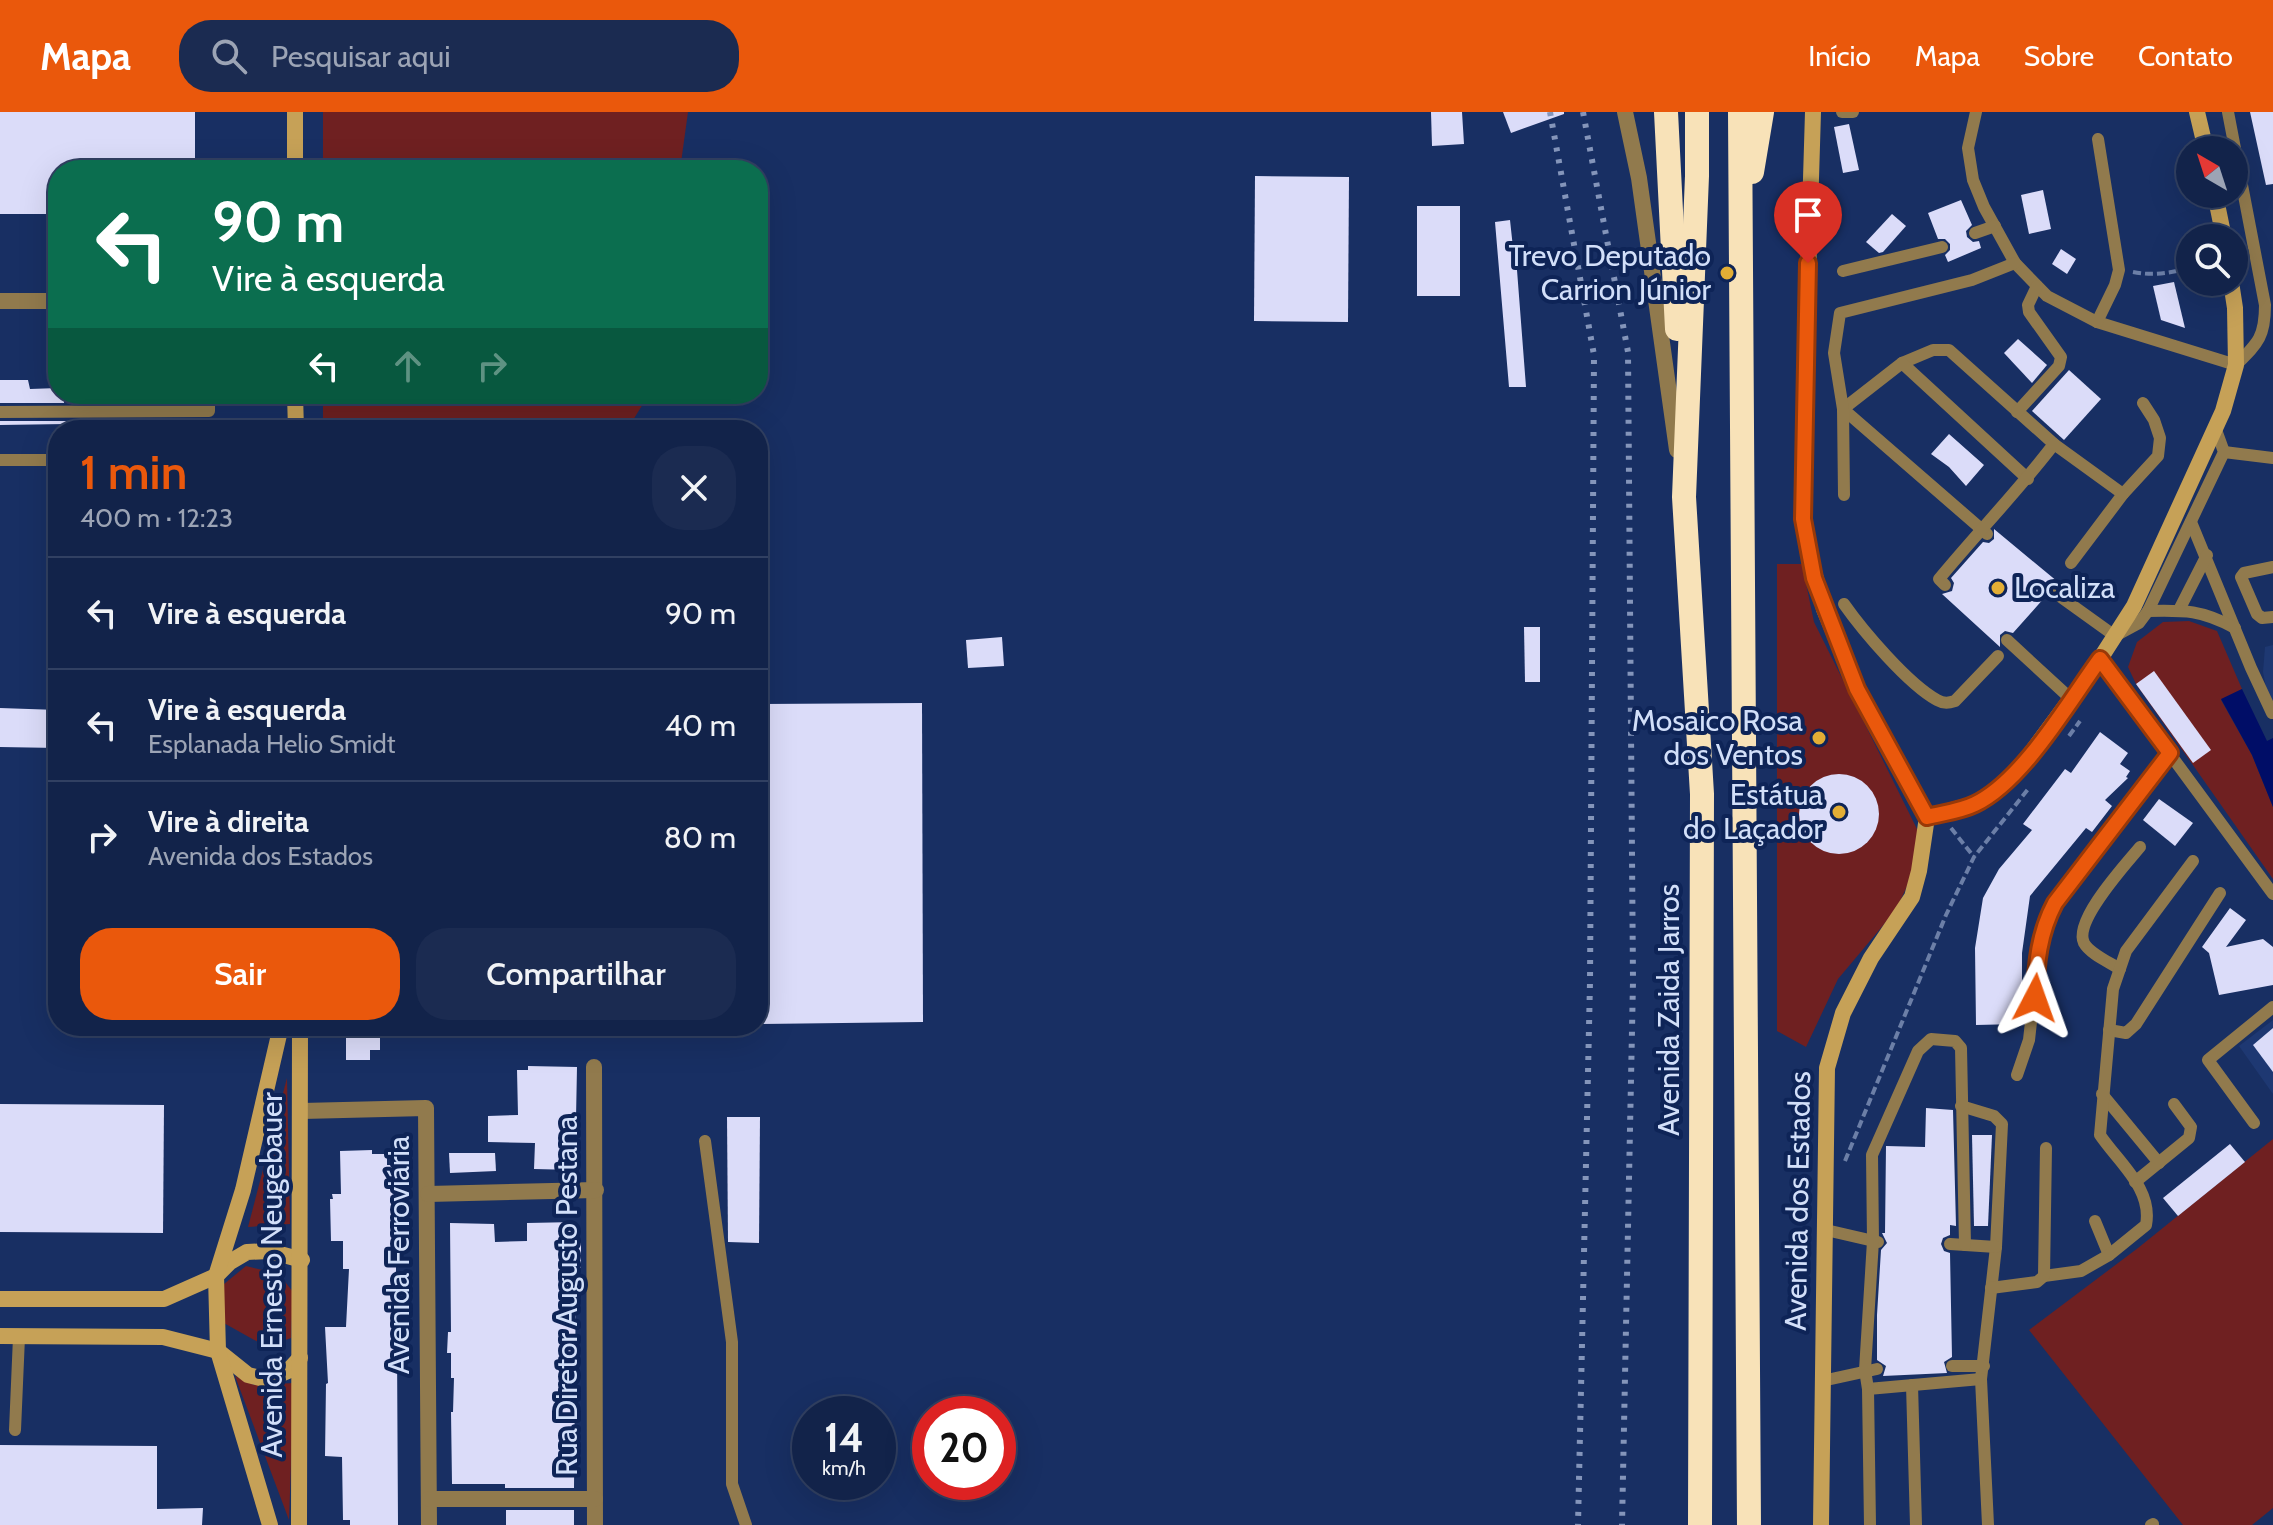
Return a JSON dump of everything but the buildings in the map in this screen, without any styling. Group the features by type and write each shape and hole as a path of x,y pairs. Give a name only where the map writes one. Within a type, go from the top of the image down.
{"highway":[{"path":"1666,112 1684,497"},
{"name":"Avenida Zaida Jarros","path":"1697,112 1684,497 1702,794 1700,1525"},
{"path":"1740,112 1749,1525"},
{"path":"1741,229 1762,112"}],"street":[{"path":"295,112 295,160"},
{"path":"1625,112 1639,178 1684,497"},
{"path":"1813,112 1803,519 1824,609 1857,689 1927,817 1974,804 1997,790 2017,772 2100,659 2134,606 2223,411 2236,365 2233,296"},
{"path":"2197,112 2203,136"},
{"path":"0,301 48,301"},
{"name":"Avenida dos Estados","path":"1821,1525 1827,1068 1843,1013 1871,958 1912,897 1927,817"},
{"name":"Avenida Ernesto Neugebauer","path":"270,1525 218,1351 216,1276 243,1190 279,1036"},
{"name":"Avenida Ernesto Neugebauer","path":"299,1525 300,1036"},
{"name":"Rua Diretor Augusto Pestana","path":"594,1067 595,1525"},
{"name":"Avenida Ferroviária","path":"302,1111 426,1108 429,1525"},
{"path":"428,1194 596,1190"},
{"path":"0,1299 164,1299 216,1276 230,1262 247,1252 269,1251 302,1260"},
{"path":"0,1336 163,1337 218,1351 248,1375 260,1378 272,1378 288,1371 300,1358"},
{"path":"429,1499 595,1499"}],"lane":[{"path":"1842,112 1853,112"},
{"path":"1976,112 1968,148 1973,180 2015,263 2047,296 2097,322 2236,365 2255,347 2265,327 2265,305 2228,112"},
{"path":"2097,322 2119,270 2098,139"},
{"path":"1975,233 1995,226"},
{"path":"1843,271 1942,247"},
{"path":"1844,495 1843,409 1834,353 1840,313 1972,280 2015,263"},
{"path":"2017,412 2059,366 2061,357 2029,312 2028,305 2037,286"},
{"path":"1843,409 1902,363 1933,350 1949,350 2054,444 2123,494"},
{"path":"1902,363 2028,479"},
{"path":"2071,563 2123,494 2158,456 2160,438 2154,420 2143,403"},
{"path":"0,412 209,411 209,404"},
{"path":"1843,409 1984,532"},
{"path":"2051,590 2115,636 2131,629 2148,611 2224,452 2215,427"},
{"path":"1942,582 2054,444"},
{"path":"2224,452 2273,458"},
{"path":"0,460 48,460"},
{"path":"2191,522 2272,713"},
{"path":"2179,610 2207,555"},
{"path":"2273,567 2244,573 2241,577 2257,614 2262,618 2273,617"},
{"path":"1844,604 1863,632 1919,687 1946,704 1955,701 1998,656"},
{"path":"2148,611 2179,610 2210,614 2235,628"},
{"path":"2007,640 2071,699"},
{"path":"2100,659 2273,894"},
{"path":"2017,1075 2029,1040 2036,968 2045,921 2072,880 2170,753"},
{"path":"2120,969 2087,948 2082,939 2083,928 2096,903 2140,847"},
{"path":"1991,1288 2037,1282 2044,1276 2081,1271 2109,1255 2146,1225 2149,1211 2143,1190 2100,1135 2113,989 2126,951 2193,861"},
{"path":"2109,1030 2126,1033 2136,1024 2220,893"},
{"path":"2254,1123 2208,1060 2273,1007"},
{"path":"1870,1525 1868,1389 1876,1241 1872,1155 1918,1051 1931,1039 1955,1041 1961,1048 1965,1245"},
{"path":"2102,1094 2159,1163"},
{"path":"2135,1182 2189,1138 2191,1127 2174,1104"},
{"path":"1961,1106 1994,1116 2002,1124 1996,1247 1983,1373 1988,1525"},
{"path":"705,1141 732,1342 732,1484 746,1525"},
{"path":"2044,1276 2046,1148"},
{"path":"2095,1221 2109,1255"},
{"path":"1826,1230 1876,1241"},
{"path":"1950,1244 1996,1247"},
{"path":"15,1430 19,1337"},
{"path":"1952,1366 1983,1373"},
{"path":"1822,1381 1871,1369"},
{"path":"1868,1389 1983,1373"},
{"path":"1912,1385 1916,1525"}],"path":[{"path":"2119,270 2147,275 2176,270"},
{"path":"2069,736 2083,710 2071,699"},
{"path":"1843,1171 1849,1149 1946,915 1974,857 2034,781"},
{"path":"1945,812 1947,823 1974,857"}],"shaded area":[{"path":"323,112 688,112 681,160 323,160"},
{"path":"323,404 643,404 633,420 323,420"},
{"path":"1777,564 1802,564 1814,622 1919,833 1913,873 1896,910 1838,979 1806,1047 1777,1031"},
{"path":"2189,621 2217,631 2242,689 2221,700 2252,755 2273,807 2273,879 2136,684 2128,667 2137,642 2163,622"},
{"path":"2273,645 2273,702 2263,672 2265,647"},
{"path":"2242,689 2267,741 2273,738 2273,807 2252,755 2221,699"},
{"path":"2273,1020 2273,1094 2239,1046"},
{"path":"287,1078 290,1224 248,1227"},
{"path":"2273,1139 2273,1508 2252,1525 2183,1525 2029,1330 2138,1248"},
{"path":"246,1266 279,1274 293,1292 291,1338 267,1347 222,1322 224,1284"},
{"path":"235,1376 254,1385 294,1383 289,1520"}],"railway":[{"path":"1550,112 1594,355 1590,982 1578,1525"},
{"path":"1583,112 1628,352 1633,981 1622,1525"}],"place":[{"name":"Trevo Deputado Carrion Júnior","path":"1727,273"},
{"name":"Localiza","path":"1998,588"},
{"name":"Mosaico Rosa dos Ventos","path":"1819,738"},
{"name":"Estátua do Laçador","path":"1839,812"}],"route":[{"path":"1808,263 1803,519 1814,578 1857,689 1927,817 1974,804 1997,790 2017,772 2100,659 2170,753 2072,880 2045,921 2036,968 2035,998"}]}
